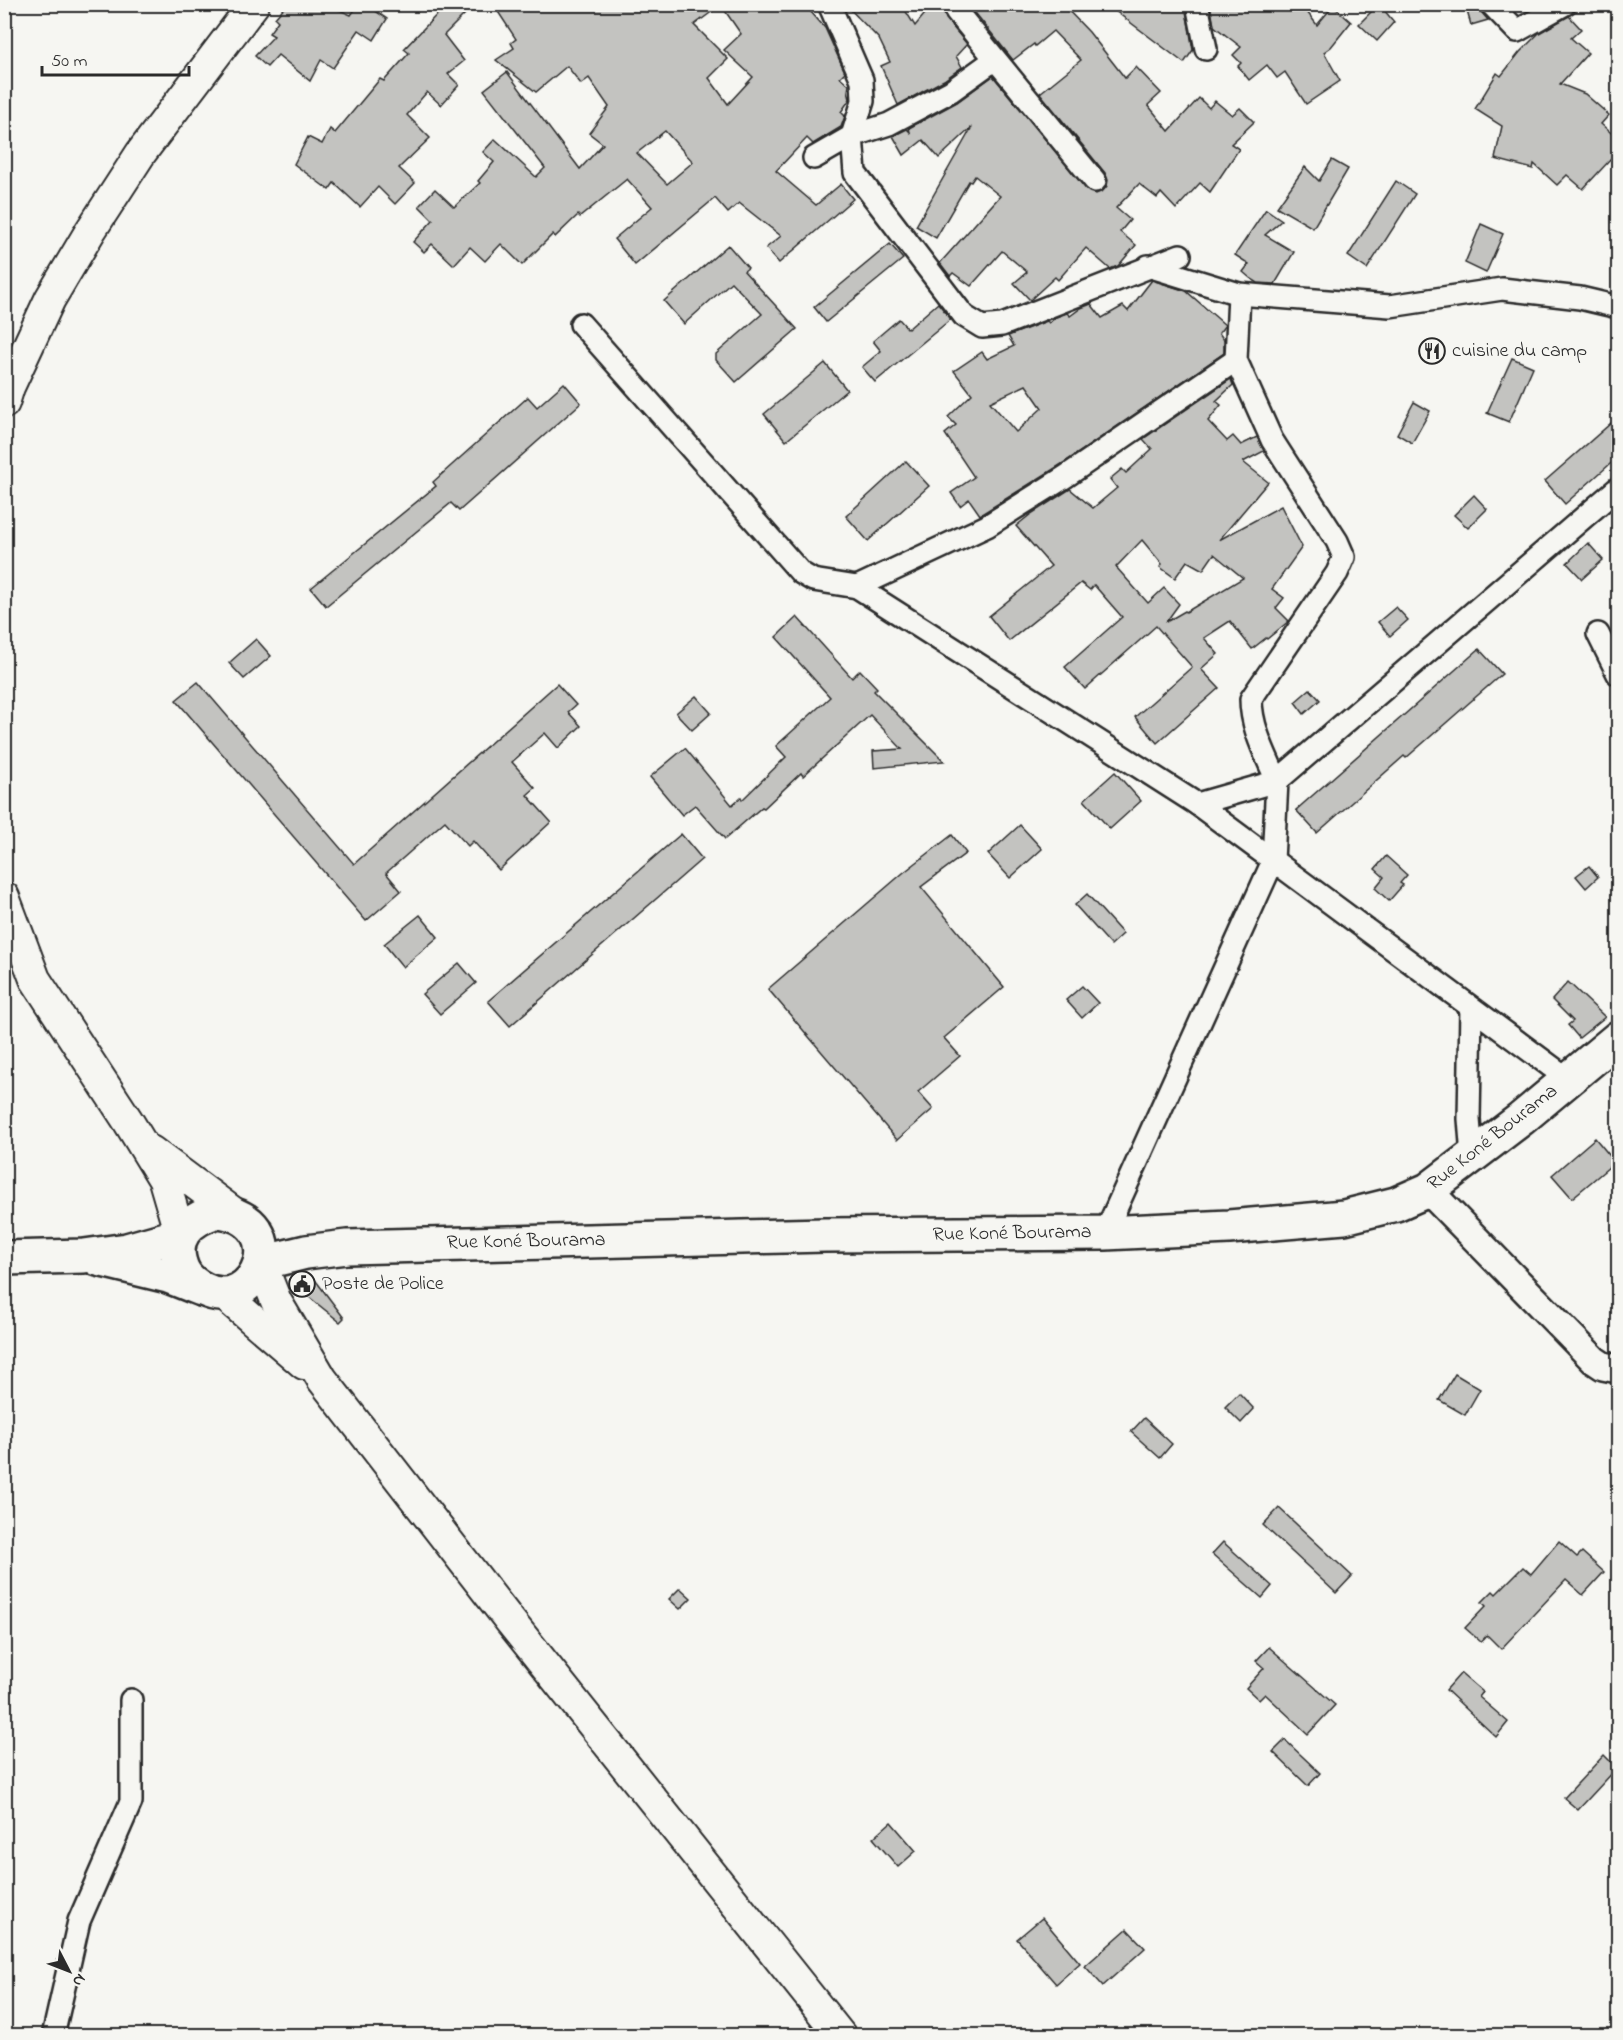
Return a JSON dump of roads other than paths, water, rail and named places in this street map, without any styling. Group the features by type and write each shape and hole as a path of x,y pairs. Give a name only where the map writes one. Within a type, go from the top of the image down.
{"highway":[{"name":"Rue Koné Bourama","path":"261,1263 306,1252 347,1247 825,1235 1105,1233 1229,1227 1344,1217 1396,1204 1428,1190 1618,1038"},
{"path":"4,1258 84,1256 127,1250 180,1235 190,1224 204,1215 218,1211 234,1213 247,1221 257,1233 262,1247 261,1263 256,1275 247,1285 236,1291 216,1293 168,1276 84,1256"},
{"name":"Rue Koné Bourama","path":"234,1213 281,1231 347,1247"},
{"path":"180,1235 179,1254 183,1271 194,1284 216,1293"}],"main road":[{"path":"4,403 9,387 50,299 91,230 141,153 254,4"},
{"path":"4,897 35,979 164,1180 180,1235"},
{"path":"144,1146 234,1213"},
{"path":"261,1263 276,1301 322,1379 510,1621 841,2036"},
{"path":"216,1293 322,1379"}],"street":[{"path":"829,4 862,80 863,101 852,136 855,173 964,316 982,327 1002,324 1180,255"},
{"path":"955,4 956,11 994,60 1095,181"},
{"path":"1197,4 1206,49"},
{"path":"1491,4 1517,31 1565,4"},
{"path":"814,158 852,136 889,124 951,91 994,60"},
{"path":"1148,266 1239,294 1390,306 1502,289 1580,298 1618,307"},
{"path":"1105,1233 1273,861 1277,781 1254,726 1251,699 1337,573 1344,557 1337,541 1272,440 1236,360 1239,294"},
{"path":"581,324 801,573 813,580 857,587 1197,804 1568,1079"},
{"path":"857,587 987,526 1065,477 1236,360"},
{"path":"1197,804 1277,781 1618,488"},
{"path":"1598,634 1618,674"},
{"path":"1471,1008 1469,1119 1472,1156"},
{"path":"1428,1190 1594,1360 1603,1366 1618,1370"},
{"path":"53,2036 79,1921 131,1802 131,1700"}],"place":[{"name":"cuisine du camp","path":"1432,351"},
{"name":"Poste de Police","path":"302,1284"}]}
